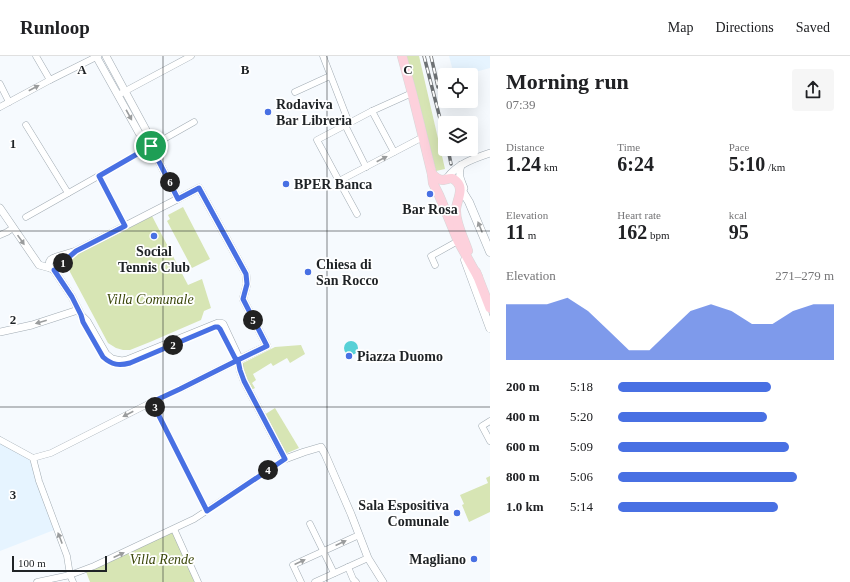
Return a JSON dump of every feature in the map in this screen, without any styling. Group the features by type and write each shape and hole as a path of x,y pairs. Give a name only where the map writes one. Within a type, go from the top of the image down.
{"main road":[{"path":"402,56 424,137 433,183 458,241 490,328"},
{"path":"432,174 438,178 450,178 461,185 490,252"},
{"path":"439,195 441,185 446,179"},
{"path":"461,185 456,216 490,308"},
{"path":"458,241 478,278"}],"street":[{"path":"36,56 50,80"},
{"path":"0,107 97,56 139,133 151,146"},
{"path":"106,56 146,130 151,146 178,199"},
{"path":"118,95 191,56"},
{"path":"323,56 347,124 366,167"},
{"path":"295,92 330,76"},
{"path":"0,84 10,102"},
{"path":"357,214 317,140 372,111 412,93"},
{"path":"372,111 394,152"},
{"path":"26,217 194,122"},
{"path":"26,125 68,193"},
{"path":"339,181 424,137"},
{"path":"481,156 490,149"},
{"path":"446,179 461,165 490,153"},
{"path":"461,165 459,171 461,185"},
{"path":"99,176 125,226"},
{"path":"0,440 34,458 51,453 267,346 243,299 247,284 246,274 199,188 76,251 52,258 49,261 49,265 72,297 83,322 103,357 107,361 116,365 130,363 215,327 220,329 235,358 238,360"},
{"path":"0,208 39,265 57,270 76,251"},
{"path":"0,235 13,228"},
{"path":"435,265 430,256 458,241"},
{"path":"56,257 59,259 61,265 63,284"},
{"path":"80,313 87,321 106,354 112,359 122,361 218,323 223,324 238,356 240,370 244,381 285,459"},
{"path":"0,332 80,313"},
{"path":"152,402 207,511"},
{"path":"490,421 482,426 490,441"},
{"path":"37,582 70,575 94,566 174,529 207,511 285,459 321,447 368,558 383,582"},
{"path":"34,458 39,481 67,556 70,575 73,582"},
{"path":"310,524 334,573"},
{"path":"174,529 198,582"},
{"path":"301,582 293,565 359,534"},
{"path":"315,582 368,558"},
{"path":"348,567 356,582"}],"shaded area":[{"path":"449,56 490,56 490,68 478,71 478,68 452,68"},
{"path":"0,443 30,459 54,530 0,551"}],"green space":[{"path":"405,56 419,56 438,139 438,156 442,156 445,169 436,171"},
{"path":"183,207 210,259 192,268 167,221 170,219 168,215"},
{"name":"Villa Comunale","path":"152,216 188,285 202,279 211,308 204,311 201,320 130,350 123,350 108,343 70,272 70,264 74,256"},
{"path":"301,345 305,354 290,363 287,358 273,366 271,363 253,374 256,380 252,383 255,388 251,390 241,364 275,347"},
{"path":"275,408 299,448 285,454 264,415"},
{"path":"490,476 490,512 469,522 462,505 464,504 460,495 488,483 486,478"},
{"name":"Villa Rende","path":"174,529 198,582 90,582 85,569"}],"water":[{"path":"351,341 356,343 358,348 356,353 351,355 346,353 344,348 346,343"}],"railway":[{"path":"424,56 439,116"},
{"path":"431,56 438,87"},
{"path":"449,156 451,164"}],"place":[{"name":"Rodaviva Bar Libreria","path":"268,112"},
{"name":"BPER Banca","path":"286,184"},
{"name":"Bar Rosa","path":"430,194"},
{"name":"Social Tennis Club","path":"154,236"},
{"name":"Chiesa di San Rocco","path":"308,272"},
{"name":"Piazza Duomo","path":"349,356"},
{"name":"Sala Espositiva Comunale","path":"457,513"},
{"name":"Magliano","path":"474,559"}],"route":[{"path":"151,146 99,176 125,226 76,251 61,264 60,268 54,270 72,297 83,322 103,357 113,364 123,365 130,363 215,327 220,329 235,358 238,360 152,402 207,511 285,459 244,381 240,370 238,360 267,346 243,299 247,284 246,274 199,188 178,199 151,146"}]}
